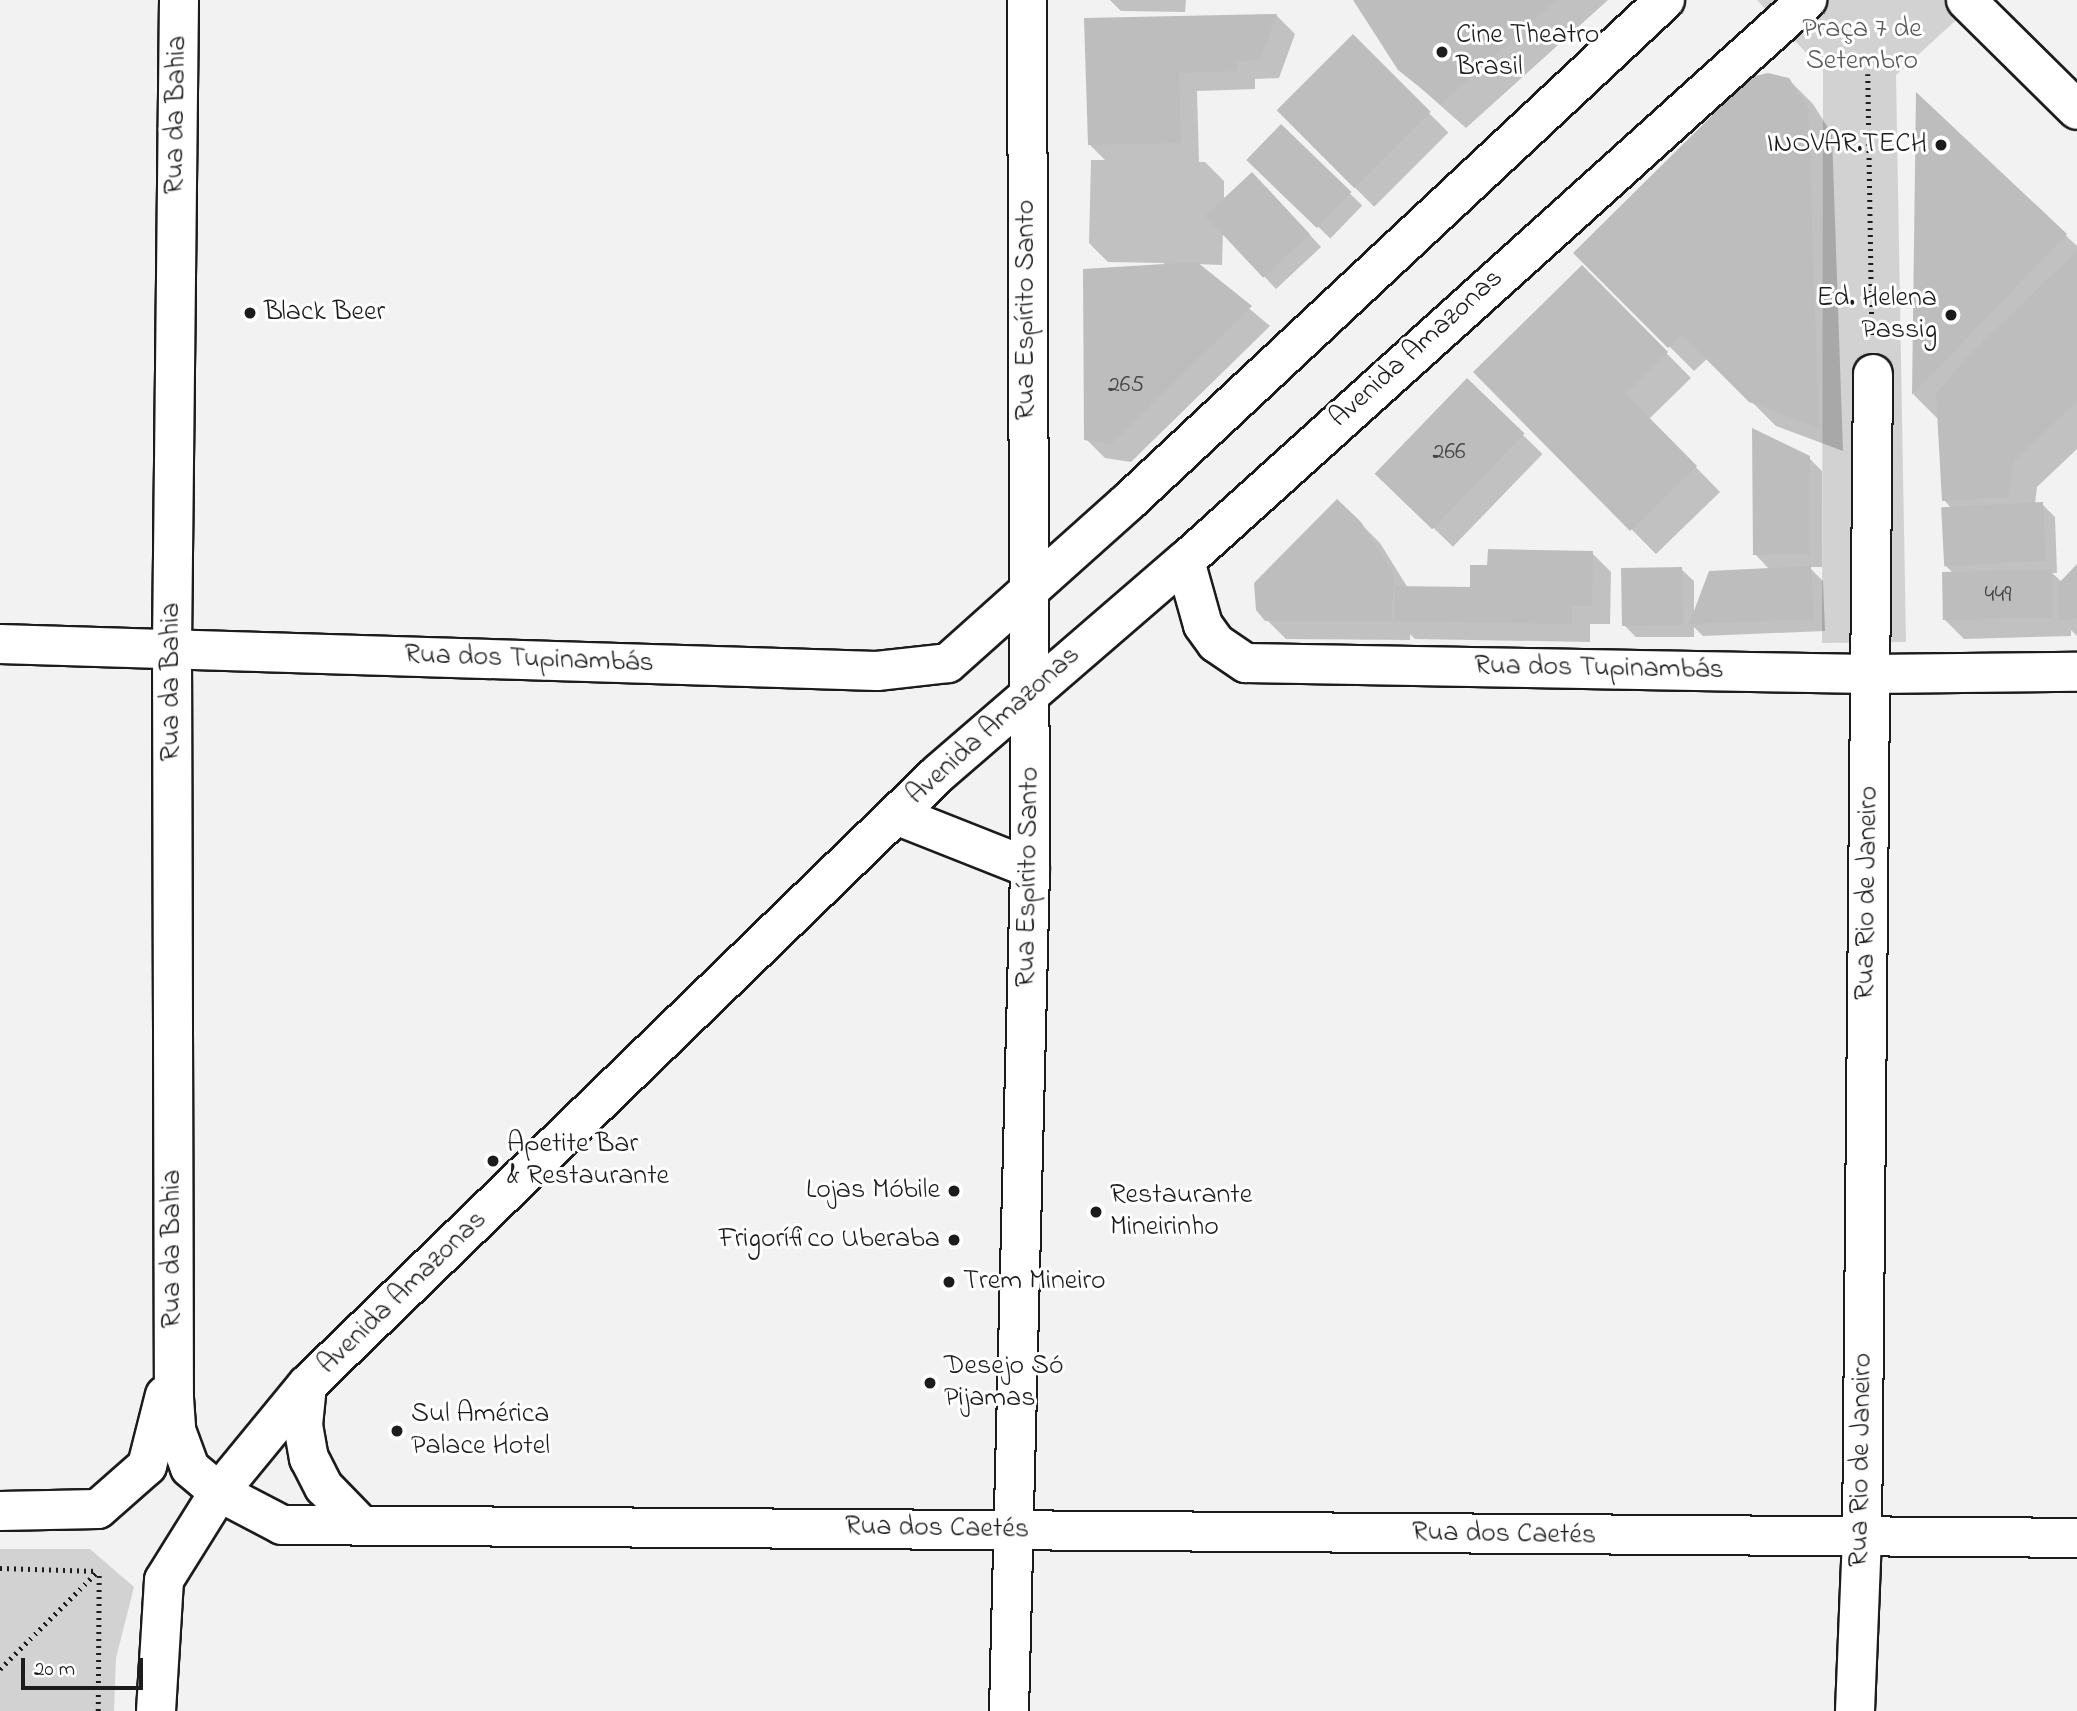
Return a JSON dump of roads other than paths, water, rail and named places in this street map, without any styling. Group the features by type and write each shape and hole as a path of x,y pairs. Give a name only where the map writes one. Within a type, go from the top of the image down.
{"street":[{"name":"Rua da Bahia","path":"173,1364 172,649 178,0"},
{"name":"Rua Espírito Santo","path":"1009,1711 1031,868 1027,0"},
{"path":"1028,588 1128,502 1665,0"},
{"name":"Avenida Amazonas","path":"219,1492 307,1385 896,815 1032,691 1185,561 1807,0"},
{"path":"1966,0 2077,110"},
{"name":"Rua Rio de Janeiro","path":"1855,1711 1862,1539 1872,374"},
{"name":"Rua dos Tupinambás","path":"1185,561 1203,625 1216,643 1246,663 1870,674 2077,672"},
{"name":"Rua dos Tupinambás","path":"0,644 909,671 948,663 1028,588"},
{"path":"896,815 1031,868"},
{"path":"0,1511 98,1509 147,1466 173,1364"},
{"name":"Rua dos Caetés","path":"173,1364 176,1430 190,1468 219,1492 282,1525 1014,1529 1862,1539 2077,1538"},
{"path":"307,1385 303,1426 309,1458 324,1487 361,1525"},
{"path":"156,1711 163,1580 219,1492"}],"place":[{"name":"Cine Theatro Brasil","path":"1442,52"},
{"name":"INOVAR.TECH","path":"1941,145"},
{"name":"Black Beer","path":"250,313"},
{"name":"Ed. Helena Passig","path":"1951,315"},
{"name":"Apetite Bar & Restaurante","path":"493,1161"},
{"name":"Lojas Móbile","path":"954,1191"},
{"name":"Restaurante Mineirinho","path":"1096,1212"},
{"name":"Frigorífico Uberaba","path":"954,1240"},
{"name":"Trem Mineiro","path":"949,1282"},
{"name":"Desejo Só Pijamas","path":"930,1383"},
{"name":"Sul América Palace Hotel","path":"397,1431"}],"park label":[{"name":"Praça 7 de Setembro","path":"1862,46"}]}
